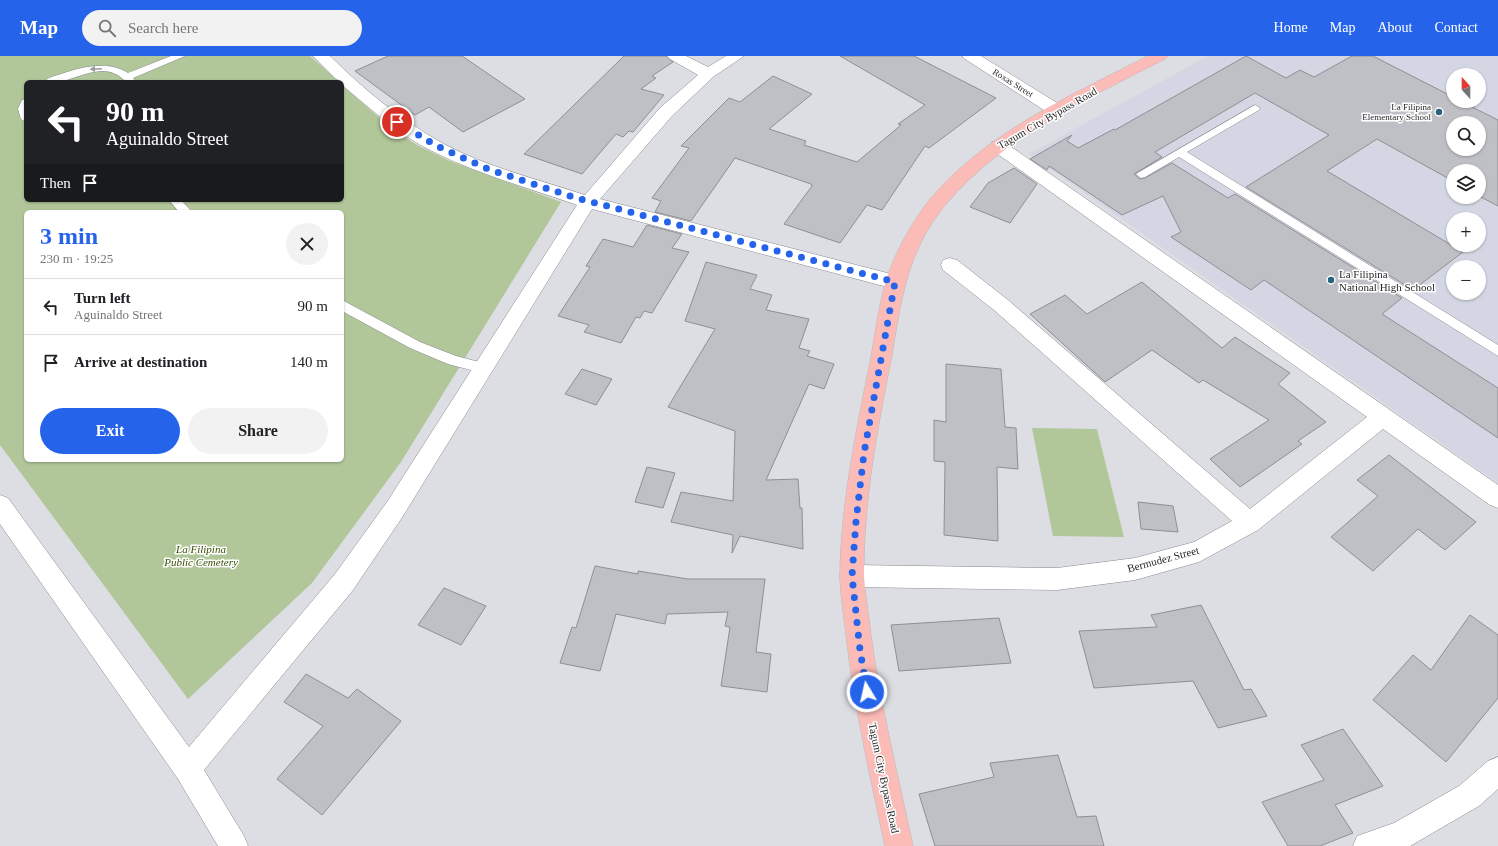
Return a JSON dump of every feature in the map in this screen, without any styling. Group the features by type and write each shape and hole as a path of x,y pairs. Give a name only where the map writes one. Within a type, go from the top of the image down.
{"main road":[{"name":"Tagum City Bypass Road","path":"899,846 872,721 860,650 852,576 856,521 864,453 895,282 920,228 937,202 959,179 998,146 1056,110 1160,56"}],"street":[{"path":"321,56 340,75 397,122 437,146 488,169 588,202 895,282"},
{"path":"675,56 708,74"},
{"path":"188,769 344,582 395,509 482,368 588,202 666,112 708,74 736,56"},
{"name":"Roxas Street","path":"970,56 1056,110"},
{"path":"998,146 1498,498"},
{"path":"950,265 1001,305 1250,523"},
{"name":"Bermudez Street","path":"852,576 1057,580 1135,569 1192,553 1250,523 1382,417"},
{"path":"0,504 188,769 234,846"},
{"path":"1367,846 1405,841 1469,796 1498,771"}],"lane":[{"path":"53,80 62,76 94,69 108,69 120,72 129,80 180,56"},
{"path":"1141,174 1255,108"},
{"path":"1179,152 1498,351"},
{"path":"177,202 184,210"},
{"path":"344,306 415,345 453,360 482,368"}],"shaded area":[{"name":"La Filipina National High School","path":"1208,56 1498,56 1498,483 1029,154"}],"green space":[{"name":"La Filipina Public Cemetery","path":"0,56 310,56 337,80 24,80 24,202 344,202 344,87 390,127 417,145 450,161 561,202 401,462 312,583 188,699 0,445"},
{"path":"1032,428 1097,429 1124,537 1053,536"}],"building":[{"path":"388,56 462,56 525,99 463,132 429,107 415,115 355,71"},
{"path":"624,56 666,56 673,62 652,76 656,78 641,89 664,95 633,132 629,131 623,137 616,134 582,174 524,154"},
{"path":"840,56 914,56 996,98 929,148 925,146 882,210 867,205 840,243 784,224 812,186 811,184 735,158 691,221 655,212 661,201 652,198 689,148 681,146 729,98 740,102 773,76 812,94 769,129 806,141 804,145 857,162 901,125 898,124 925,105"},
{"path":"1246,56 1286,78 1300,70 1314,77 1352,56 1373,56 1446,93 1446,108 1474,108 1498,120 1498,206 1486,200 1486,164 1446,164 1446,177 1377,139 1327,171 1446,242 1446,252 1463,252 1452,260 1446,260 1446,265 1413,290 1246,187 1329,135 1255,93 1155,152 1162,157 1134,174 1140,179 1145,178 1172,163 1228,198 1235,194 1402,298 1382,314 1498,388 1498,438 1264,280 1251,290 1171,237 1181,232 1163,196 1122,215 1049,166 1047,170 1030,159 1072,135 1067,141 1078,148 1114,129 1115,130"},
{"path":"1014,168 1037,184 1010,223 970,207 988,183"},
{"path":"647,225 682,234 672,248 689,252 652,313 644,311 640,318 636,317 621,343 584,332 589,325 558,316 590,267 586,266 603,239 633,247"},
{"path":"706,262 757,275 750,289 772,295 766,310 809,319 799,348 810,351 807,356 834,364 824,389 809,384 766,480 798,479 800,508 802,508 803,549 740,536 732,553 733,535 671,522 681,492 733,501 735,431 668,407 715,329 685,321"},
{"path":"1142,282 1222,348 1235,337 1290,373 1278,384 1326,422 1298,441 1302,444 1240,487 1210,459 1269,420 1203,380 1199,383 1152,350 1105,382 1030,314 1065,295 1087,314"},
{"path":"946,364 1001,369 1005,427 1016,428 1018,469 997,467 998,541 944,535 945,462 934,461 934,420 946,422"},
{"path":"582,369 612,379 596,405 565,394"},
{"path":"1389,455 1476,522 1445,550 1418,529 1373,571 1331,537 1378,496 1357,480"},
{"path":"647,467 675,473 663,508 635,502"},
{"path":"1138,502 1173,506 1178,532 1141,529"},
{"path":"595,566 638,574 638,571 688,579 765,579 756,652 771,654 767,692 721,686 730,627 725,626 728,612 667,614 665,624 616,614 600,671 560,663 572,627 576,628"},
{"path":"444,588 486,606 461,645 418,625"},
{"path":"1201,605 1244,690 1251,689 1267,716 1218,728 1193,681 1094,688 1079,631 1157,627 1151,615"},
{"path":"1470,615 1498,635 1498,698 1446,762 1373,700 1413,655 1431,670"},
{"path":"999,618 1011,663 899,671 891,625"},
{"path":"306,674 348,698 357,689 401,721 322,815 277,779 323,726 284,702"},
{"path":"1343,729 1383,786 1335,805 1353,833 1320,846 1288,846 1262,802 1324,780 1301,745"},
{"path":"1058,755 1077,817 1096,816 1104,846 935,846 919,794 994,777 990,763"}],"place":[{"name":"La Filipina Elementary School","path":"1439,112"},
{"name":"La Filipina National High School","path":"1331,280"}],"route":[{"path":"397,122 437,146 488,169 588,202 895,282 864,453 856,521 852,576 860,650 867,692"}]}
